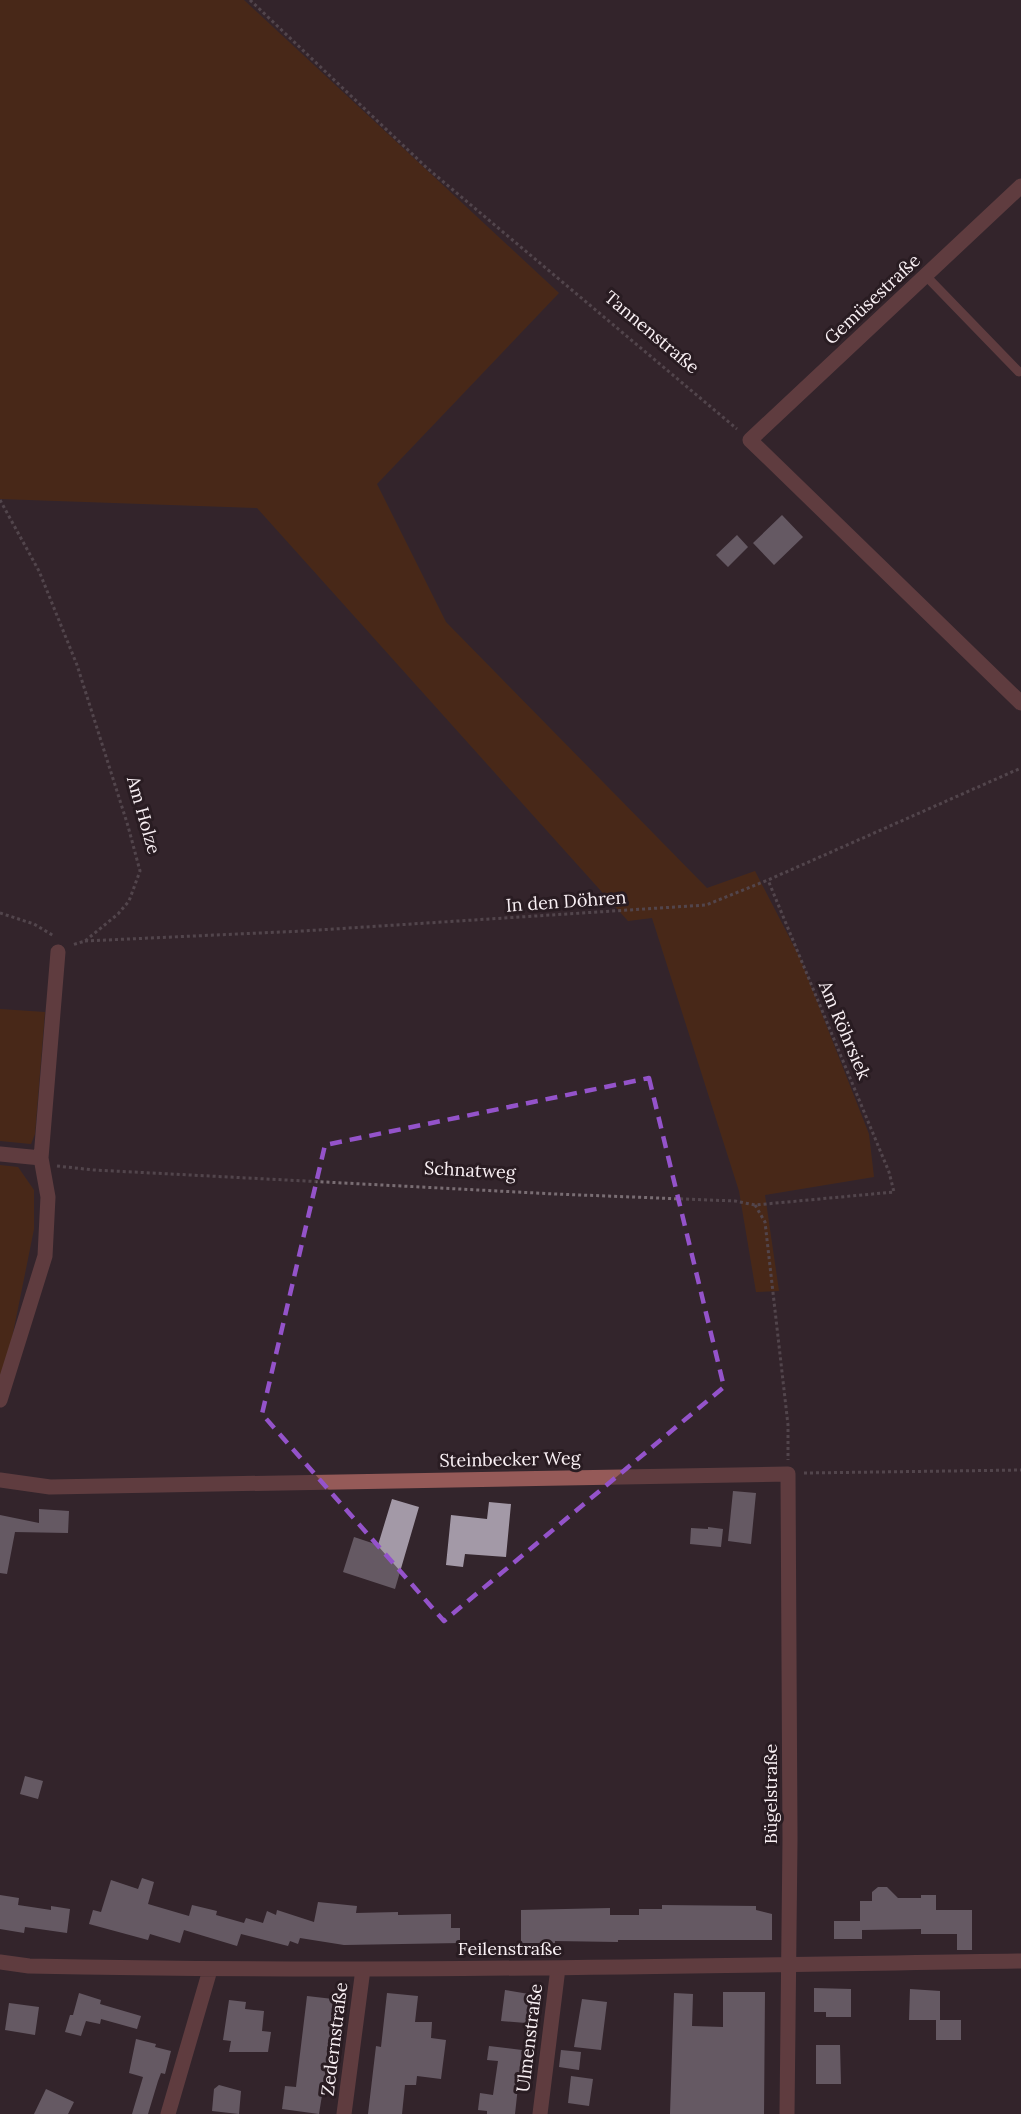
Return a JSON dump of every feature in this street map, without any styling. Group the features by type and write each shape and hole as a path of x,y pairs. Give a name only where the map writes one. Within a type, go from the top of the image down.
{"street":[{"name":"Gemüsestraße","path":"750,440 1021,186"},
{"path":"750,440 1021,703"},
{"path":"0,1400 45,1256 48,1197 42,1161 58,952"},
{"path":"0,1154 42,1161"},
{"name":"Steinbecker Weg","path":"0,1480 50,1487 788,1473"},
{"name":"Bügelstraße","path":"787,2114 790,1839 788,1473"},
{"name":"Feilenstraße","path":"0,1962 29,1966 210,1970 558,1968 1021,1961"},
{"name":"Zedernstraße","path":"344,2114 363,1968"},
{"name":"Ulmenstraße","path":"540,2114 558,1968"},
{"path":"168,2114 210,1970"}],"lane":[{"path":"926,276 1019,372"}],"path":[{"name":"Tannenstraße","path":"250,0 427,168 750,440"},
{"name":"Am Holze","path":"0,500 39,571 77,665 129,826 140,871 129,901 118,914 85,941 58,952"},
{"name":"In den Döhren","path":"85,941 303,931 706,905 768,880 1021,768"},
{"name":"Am Röhrsiek","path":"768,880 889,1172 894,1192"},
{"path":"0,913 34,924 50,933 57,939 58,952"},
{"name":"Schnatweg","path":"42,1161 94,1170 735,1201 754,1205 894,1192"},
{"path":"754,1205 765,1222 788,1425 788,1473 1021,1470"}],"highlighted area":[{"path":"649,1078 724,1387 444,1621 262,1414 325,1145"}],"shaded area":[{"path":"0,0 244,0 559,293 377,484 446,622 707,888 755,871 800,958 869,1134 874,1177 765,1195 779,1291 756,1292 739,1191 652,918 628,921 257,508 0,499"},
{"path":"0,1009 45,1012 35,1134 31,1144 0,1141"},
{"path":"0,1165 18,1167 34,1190 34,1229 9,1353 0,1376"}],"building":[{"path":"782,515 803,537 774,565 753,543"},
{"path":"737,535 748,547 728,567 716,555"},
{"path":"733,1491 756,1493 751,1544 728,1541"},
{"path":"392,1499 419,1507 395,1589 343,1572 354,1537 378,1545"},
{"path":"489,1502 511,1504 506,1557 465,1554 463,1567 446,1565 451,1515 487,1519"},
{"path":"39,1509 69,1511 68,1533 15,1532 7,1574 0,1573 0,1515 39,1523"},
{"path":"708,1527 723,1529 721,1547 690,1544 691,1528 708,1529"},
{"path":"25,1776 43,1781 38,1799 20,1794"},
{"path":"142,1878 154,1882 148,1904 189,1916 192,1905 217,1911 216,1915 244,1923 246,1918 263,1923 267,1911 276,1915 277,1910 314,1922 318,1902 357,1906 356,1913 451,1914 451,1928 460,1928 460,1943 344,1945 300,1938 298,1944 290,1941 288,1946 241,1934 237,1946 184,1930 180,1943 150,1934 148,1940 89,1924 93,1910 101,1912 111,1880 138,1889"},
{"path":"878,1887 887,1887 898,1898 921,1898 921,1895 936,1895 936,1910 972,1910 972,1950 957,1950 957,1934 921,1934 921,1929 862,1930 862,1939 834,1939 834,1921 860,1921 860,1901 872,1901 872,1892"},
{"path":"0,1895 19,1898 18,1905 51,1910 51,1906 70,1909 67,1933 25,1927 24,1933 0,1929"},
{"path":"662,1905 756,1906 756,1910 772,1914 772,1940 618,1940 618,1942 521,1943 521,1910 610,1908 610,1915 639,1915 639,1909 662,1909"},
{"path":"814,1988 851,1989 851,2017 826,2017 826,2012 814,2012"},
{"path":"910,1989 940,1991 940,2020 961,2020 961,2040 936,2040 936,2020 909,2020"},
{"path":"505,1990 529,1994 526,2023 501,2021"},
{"path":"723,1992 765,1992 764,2114 670,2114 674,1993 693,1994 692,2026 723,2027"},
{"path":"79,1993 101,2000 100,2004 141,2016 137,2029 101,2019 100,2024 86,2021 81,2036 65,2032"},
{"path":"387,1993 418,1996 415,2022 432,2022 431,2038 446,2040 441,2079 417,2076 416,2085 405,2085 402,2114 368,2114 376,2046 381,2047"},
{"path":"307,1996 333,1999 331,2015 336,2016 329,2070 326,2070 319,2114 282,2109 285,2086 296,2087"},
{"path":"582,1999 607,2002 601,2050 574,2047"},
{"path":"229,2000 246,2002 245,2009 264,2011 262,2031 271,2032 268,2052 229,2052 231,2041 223,2040"},
{"path":"9,2003 39,2007 35,2035 5,2030"},
{"path":"136,2039 171,2051 165,2074 161,2073 148,2114 132,2114 143,2077 129,2073"},
{"path":"816,2045 840,2045 841,2084 816,2084"},
{"path":"489,2046 522,2050 515,2114 487,2114 487,2111 478,2110 480,2093 493,2095 498,2061 487,2060"},
{"path":"561,2050 581,2052 579,2070 559,2067"},
{"path":"571,2076 593,2079 589,2106 568,2103"},
{"path":"219,2085 241,2091 239,2114 212,2111 214,2089"},
{"path":"46,2089 74,2102 68,2114 34,2114"}]}
